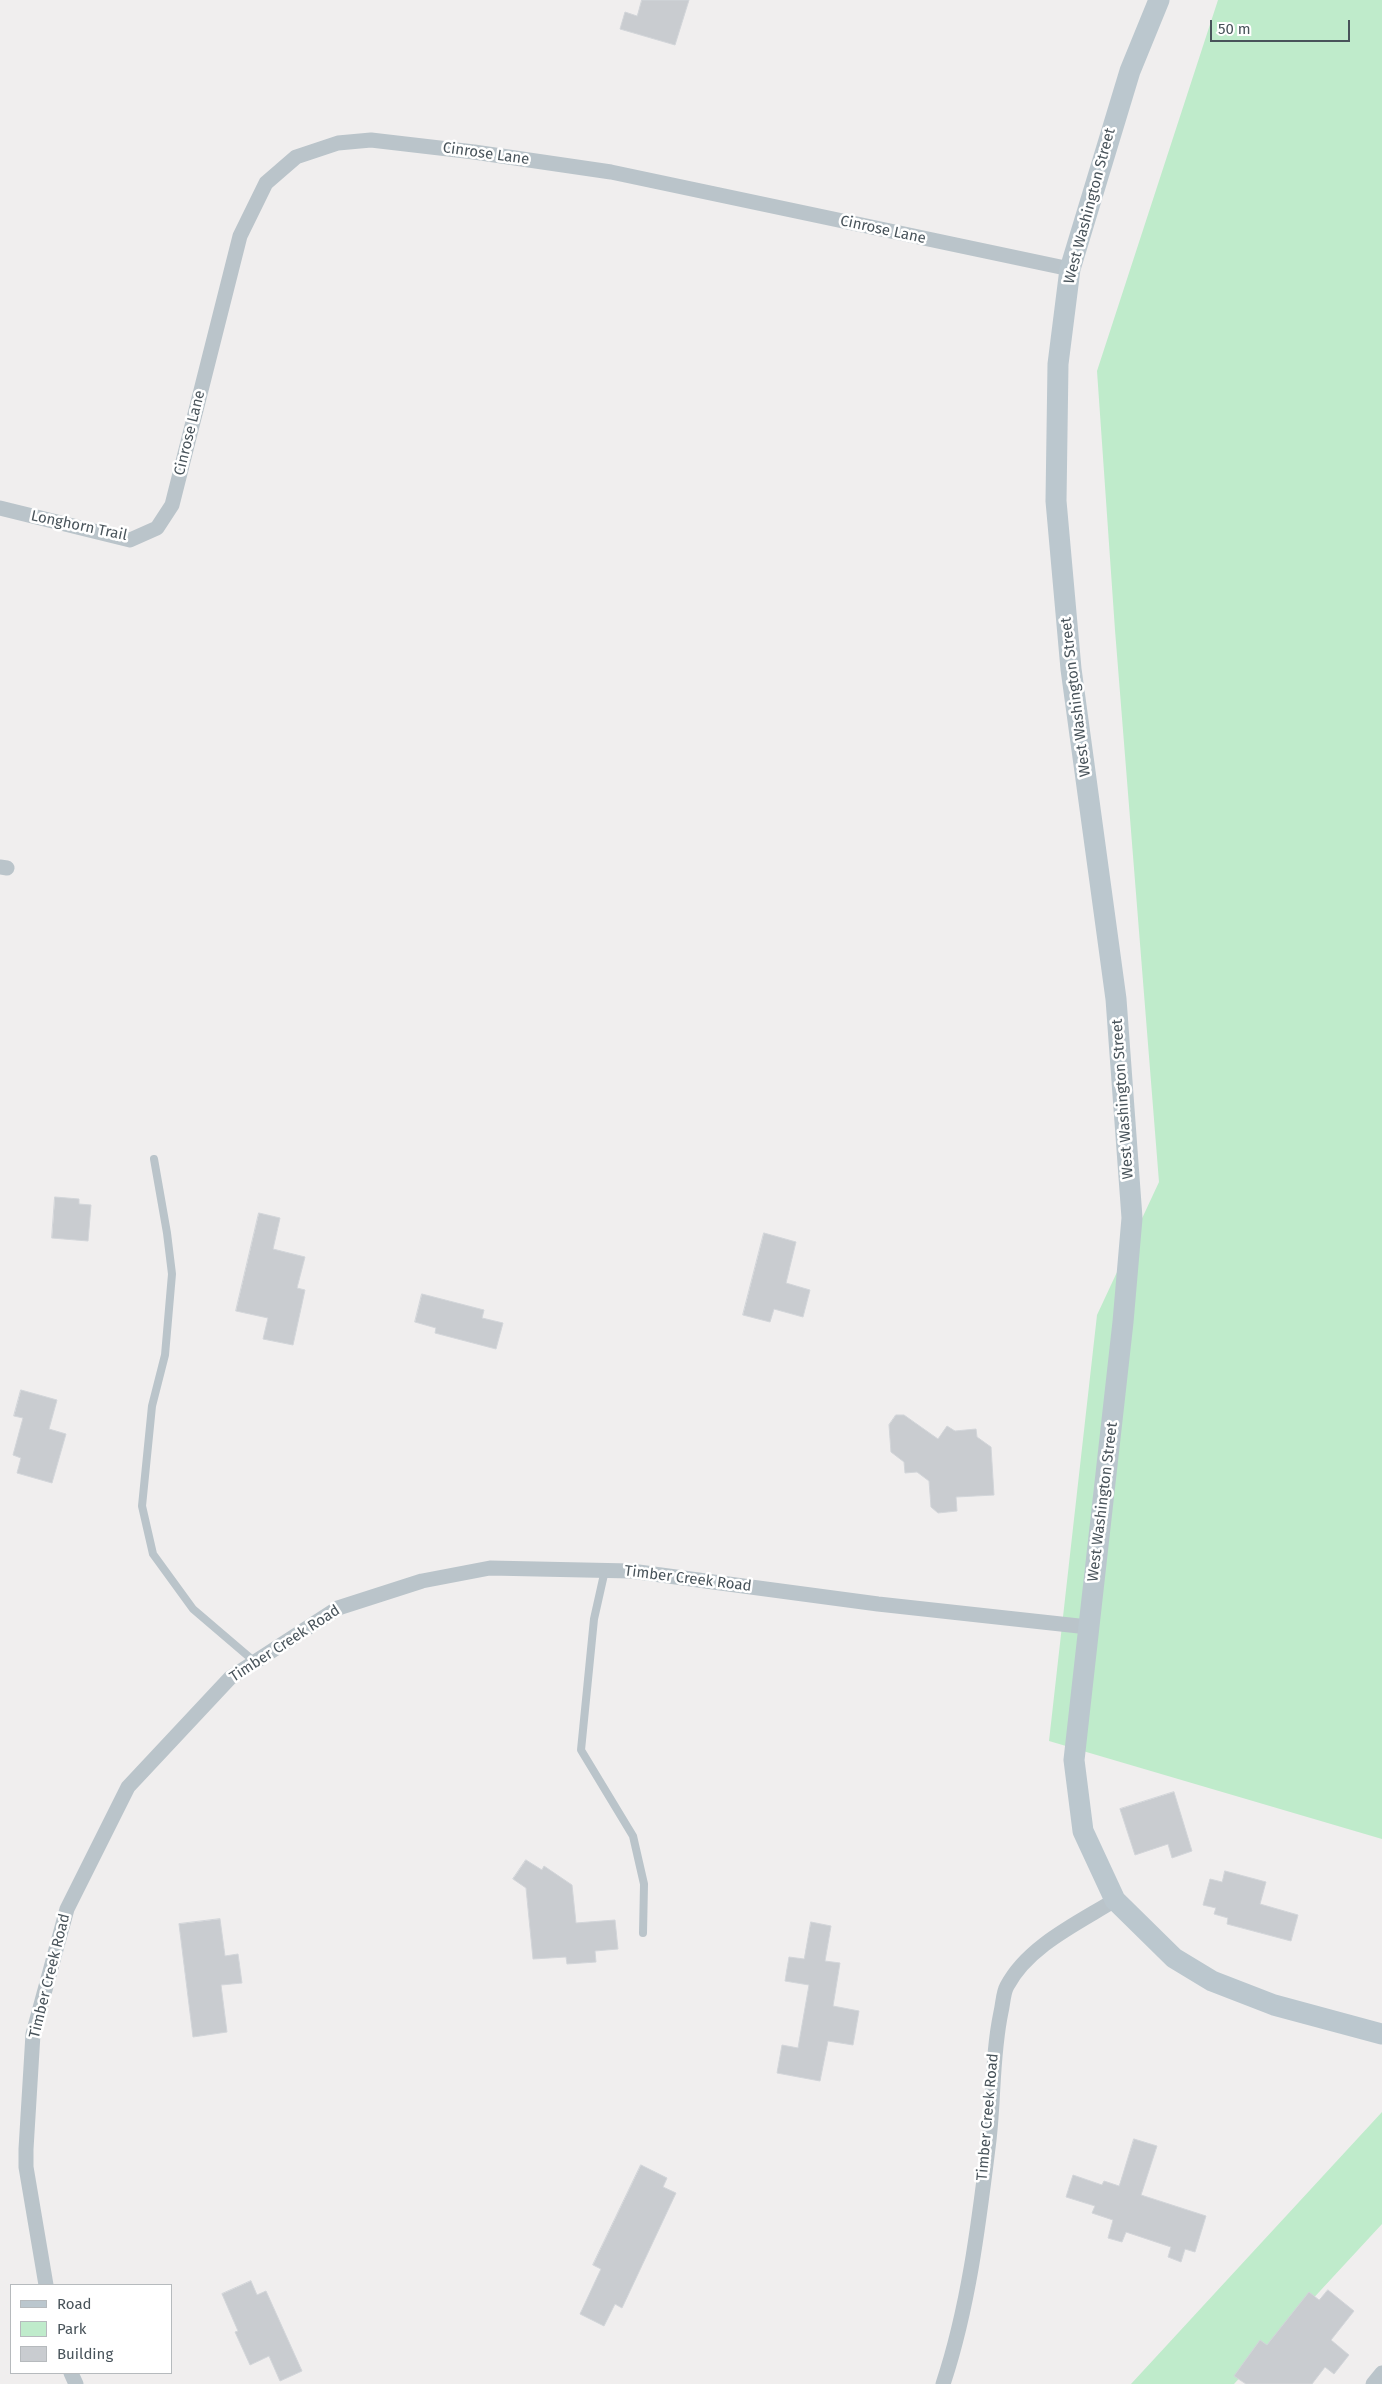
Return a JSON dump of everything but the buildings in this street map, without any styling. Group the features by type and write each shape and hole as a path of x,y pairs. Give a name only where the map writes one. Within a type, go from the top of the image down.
{"street":[{"name":"West Washington Street","path":"1159,0 1130,71 1070,269 1058,364 1056,501 1071,670 1116,999 1132,1218 1123,1322 1074,1760 1083,1831 1114,1900 1174,1958 1212,1981 1274,2005 1382,2034"},
{"name":"Cinrose Lane","path":"158,528 172,505 240,236 266,183 296,157 338,143 371,140 474,152 611,172 1070,269"},
{"name":"Longhorn Trail","path":"0,508 130,540 158,528"},
{"name":"Timber Creek Road","path":"46,2284 26,2167 26,2149 33,2034 67,1910 128,1787 230,1678 338,1608 422,1581 490,1568 605,1570 630,1571 873,1603 1088,1627"},
{"name":"Timber Creek Road","path":"943,2384 952,2357 969,2280 989,2140 994,2043 1006,1988 1020,1968 1037,1951 1114,1900"},
{"path":"1373,2384 1382,2373"}],"lane":[{"path":"154,1159 172,1274 165,1355 152,1406 142,1506 153,1554 192,1609 254,1662"},
{"path":"605,1570 594,1619 581,1750 632,1836 644,1884 643,1933"}],"green space":[{"path":"1218,0 1382,0 1382,1839 1049,1741 1097,1315 1159,1182 1115,630 1097,371"},
{"path":"1382,2112 1382,2224 1234,2384 1131,2384"}]}
